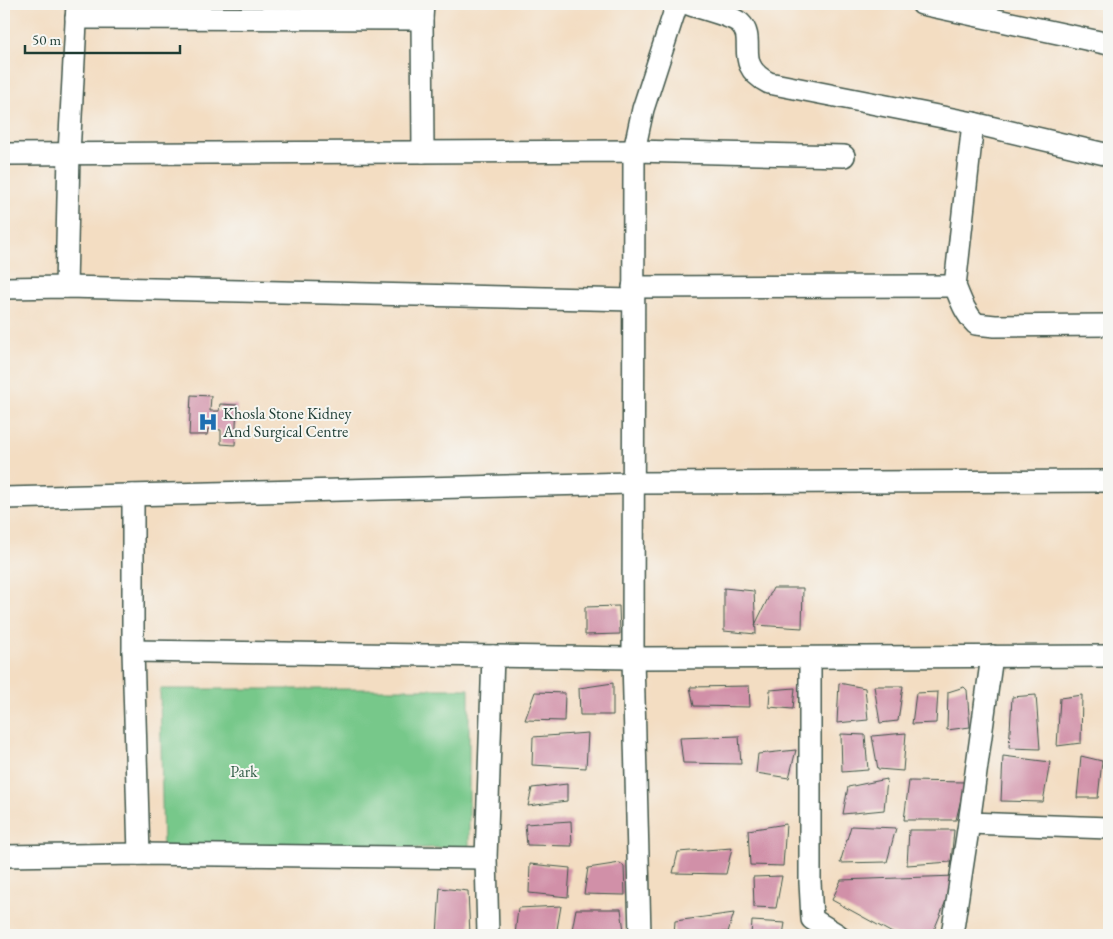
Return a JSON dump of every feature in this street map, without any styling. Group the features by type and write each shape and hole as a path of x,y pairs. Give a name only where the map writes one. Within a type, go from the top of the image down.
{"street":[{"path":"640,935 633,658 634,152 643,109 677,4"},
{"path":"688,4 739,22 744,30 748,60 751,68 758,77 768,83 972,123 1109,155"},
{"path":"922,4 950,7 1109,44"},
{"path":"66,287 69,154 76,11 422,11 423,152"},
{"path":"972,123 955,286 968,316 976,324 995,326 1109,325"},
{"path":"4,154 634,152 844,156"},
{"path":"4,288 633,293 955,286"},
{"path":"4,498 632,483 1109,481"},
{"path":"133,495 132,651 139,854"},
{"path":"132,651 633,658 1109,656"},
{"path":"488,935 486,858 493,656"},
{"path":"952,935 970,824 992,656"},
{"path":"810,658 811,927 838,935"},
{"path":"970,824 1109,828"},
{"path":"4,856 139,854 486,858"}],"green space":[{"name":"Park","path":"160,689 469,689 469,847 163,854"}],"building":[{"path":"191,395 211,396 210,411 219,411 220,404 237,405 235,445 221,444 221,430 208,429 207,435 189,435"},
{"path":"724,588 754,591 756,634 724,631"},
{"path":"773,588 803,588 802,628 755,625"},
{"path":"619,606 620,634 585,635 585,607"},
{"path":"613,683 613,715 580,715 579,688"},
{"path":"839,683 865,688 868,720 837,723"},
{"path":"749,686 750,707 694,706 690,687"},
{"path":"874,686 903,686 898,721 880,723"},
{"path":"964,687 967,690 970,727 947,730 948,692"},
{"path":"795,688 793,709 769,707 770,690"},
{"path":"535,692 565,693 564,721 525,720"},
{"path":"938,692 936,723 912,724 916,693"},
{"path":"1036,695 1040,749 1009,748 1012,697"},
{"path":"1082,695 1081,743 1057,746 1060,698"},
{"path":"588,733 586,768 532,765 533,737"},
{"path":"906,733 903,771 878,769 872,736"},
{"path":"841,734 865,735 868,770 842,772"},
{"path":"739,736 741,764 683,763 680,738"},
{"path":"796,750 789,778 756,773 758,754"},
{"path":"1003,756 1050,762 1043,802 1001,801"},
{"path":"1081,756 1102,761 1098,798 1077,798"},
{"path":"887,779 884,810 843,814 848,787"},
{"path":"909,781 965,782 956,820 904,820"},
{"path":"567,784 567,801 528,806 532,788"},
{"path":"571,821 572,846 527,845 525,824"},
{"path":"786,824 783,866 750,865 748,830"},
{"path":"851,826 896,828 887,862 840,863"},
{"path":"909,830 954,830 951,862 907,865"},
{"path":"732,848 726,874 673,873 678,852"},
{"path":"620,863 624,866 625,895 584,894 588,868"},
{"path":"530,864 570,868 568,897 529,893"},
{"path":"782,876 776,908 754,907 753,877"},
{"path":"956,876 932,935 896,935 832,900 841,880"},
{"path":"440,888 468,891 470,935 437,935"},
{"path":"561,906 556,935 515,935 518,908"},
{"path":"576,909 621,909 624,931 571,935"},
{"path":"734,913 728,932 674,934 675,921"},
{"path":"752,921 785,923 783,935 751,935"}],"place":[{"name":"Khosla Stone Kidney And Surgical Centre","path":"208,422"}]}
